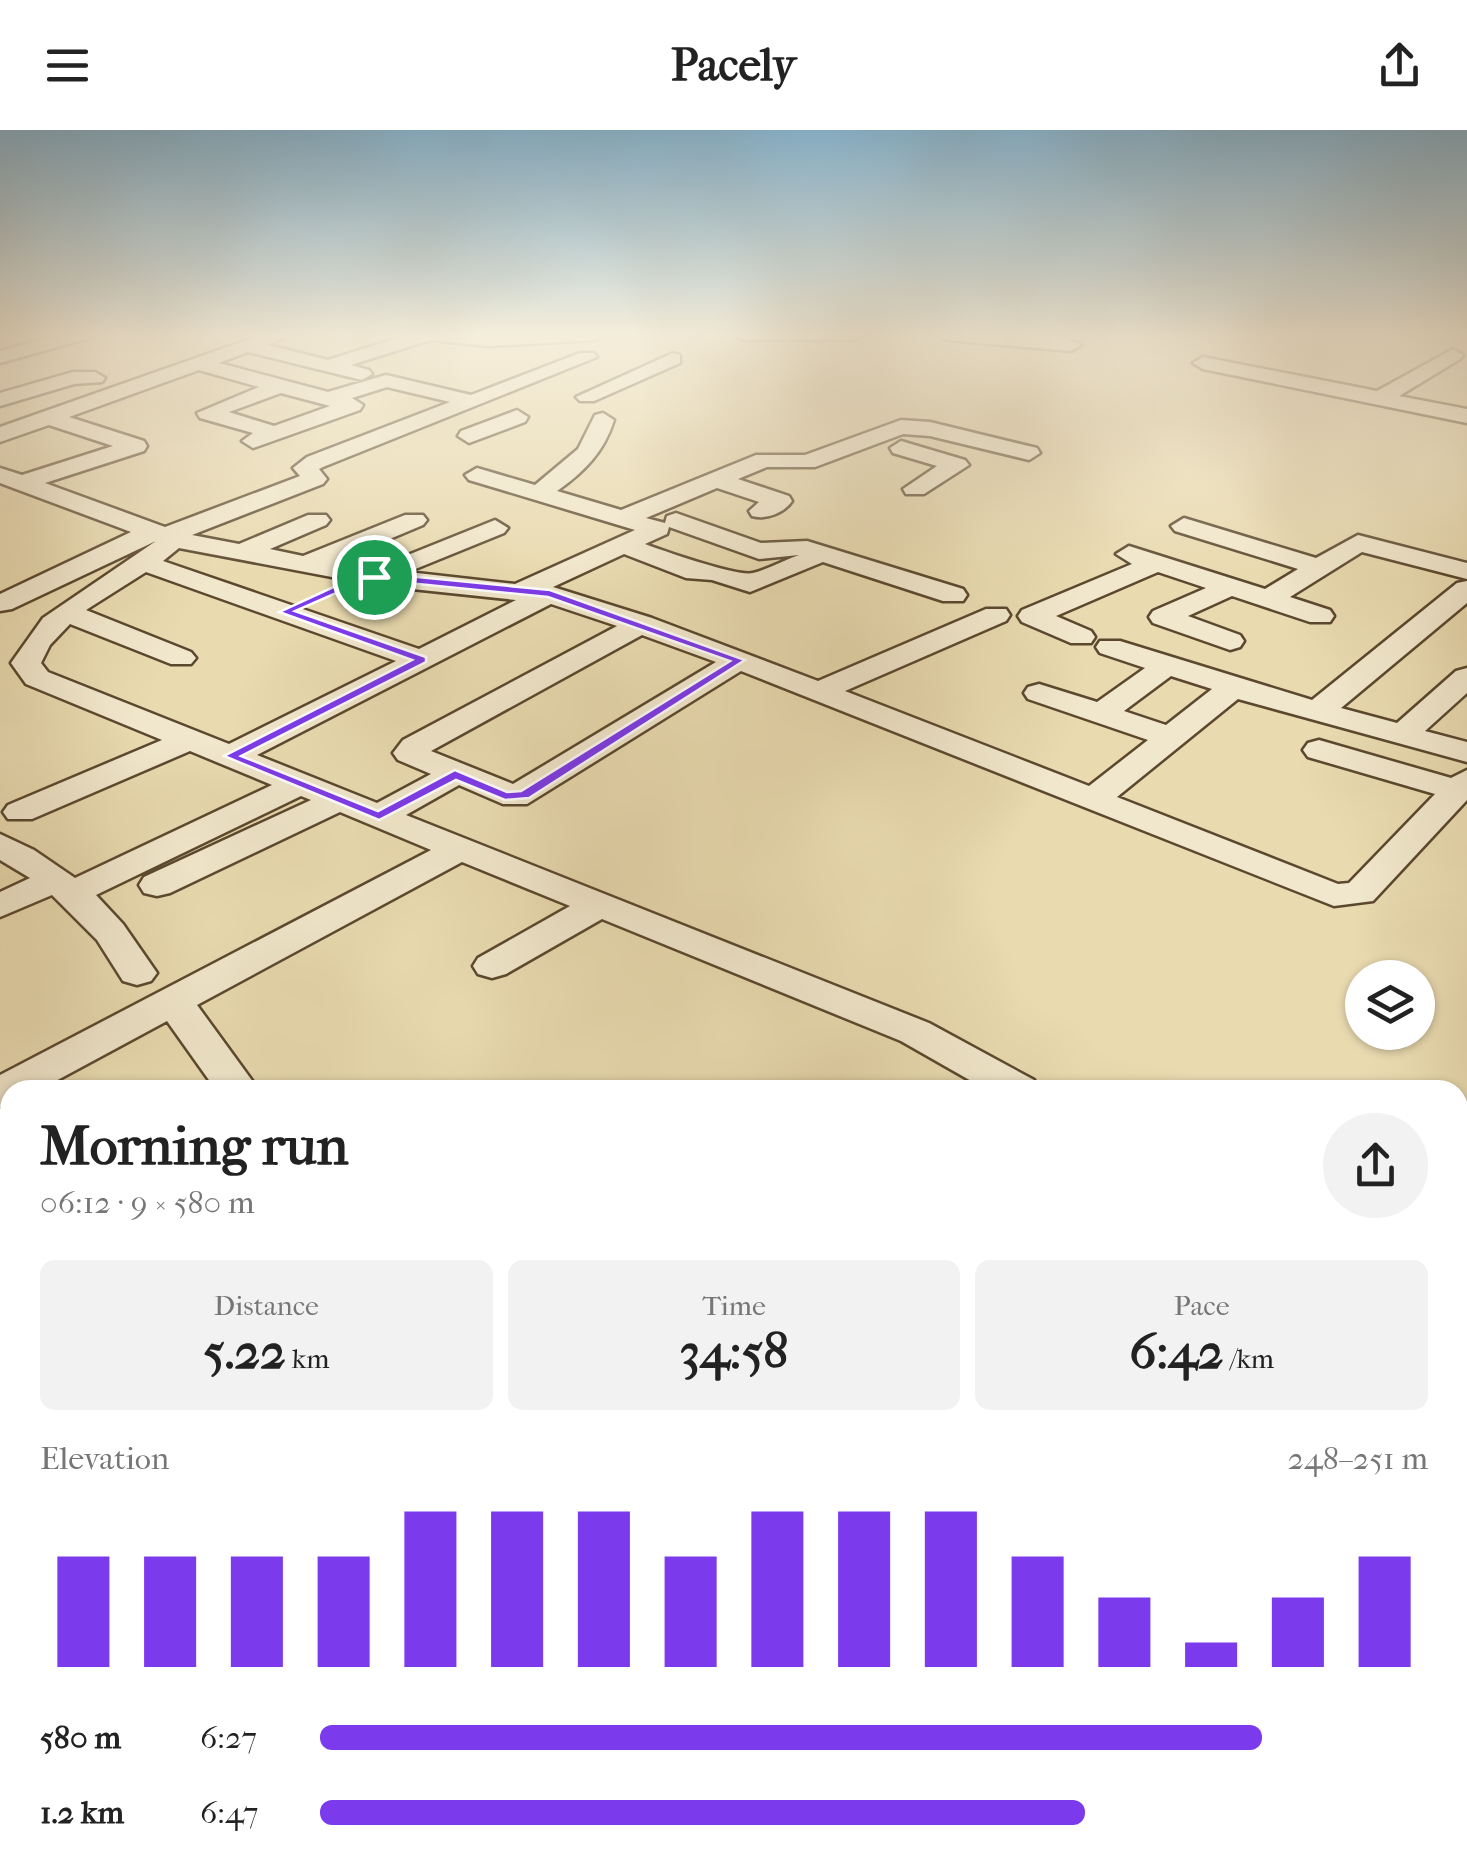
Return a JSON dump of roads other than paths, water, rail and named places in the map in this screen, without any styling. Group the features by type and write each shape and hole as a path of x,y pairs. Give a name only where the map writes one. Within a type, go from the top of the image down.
{"street":[{"path":"0,436 57,415"},
{"path":"218,415 276,433"},
{"path":"253,441 324,415"},
{"path":"2,603 315,479 306,470 309,465 436,415"},
{"path":"451,415 495,426"},
{"path":"469,436 517,416"},
{"path":"10,479 136,446 49,418"},
{"path":"539,494 586,456 598,438 603,420"},
{"path":"230,756 422,660 706,484 764,460 800,463 901,428 922,427 1029,454"},
{"path":"868,438 956,465 922,486 896,472"},
{"path":"829,454 862,463"},
{"path":"477,475 539,494 625,532 695,572 715,572 750,584 822,554"},
{"path":"10,479 166,535 370,576 537,592 642,624 1316,891 1350,896 1367,886 1462,785 1319,750"},
{"path":"663,480 706,484 780,500 764,519 734,541 704,553"},
{"path":"241,552 317,520"},
{"path":"212,587 414,520"},
{"path":"676,521 759,550 792,545 953,595"},
{"path":"1184,526 1319,567"},
{"path":"284,612 495,528"},
{"path":"15,668 26,663 31,651 68,614 142,562 166,535"},
{"path":"1268,600 1353,545 1364,542 1467,571"},
{"path":"1081,637 1032,616 1143,558 1320,616"},
{"path":"142,562 422,660"},
{"path":"1230,587 1163,617 1230,641"},
{"path":"1320,710 1467,589"},
{"path":"68,614 181,658"},
{"path":"818,692 996,615"},
{"path":"642,624 410,750 414,757 505,796 524,795 740,660"},
{"path":"1110,648 1467,752"},
{"path":"1101,714 1167,666"},
{"path":"15,668 915,1032 989,1080"},
{"path":"1403,734 1467,676"},
{"path":"1090,801 1228,690 1239,688"},
{"path":"1039,693 1170,737"},
{"path":"20,812 189,740"},
{"path":"379,816 455,774"},
{"path":"0,906 66,886 300,784"},
{"path":"156,886 339,800"},
{"path":"0,845 66,886 99,916 136,972"},
{"path":"23,1080 459,848"},
{"path":"492,966 599,905"},
{"path":"173,1001 231,1080"}]}
